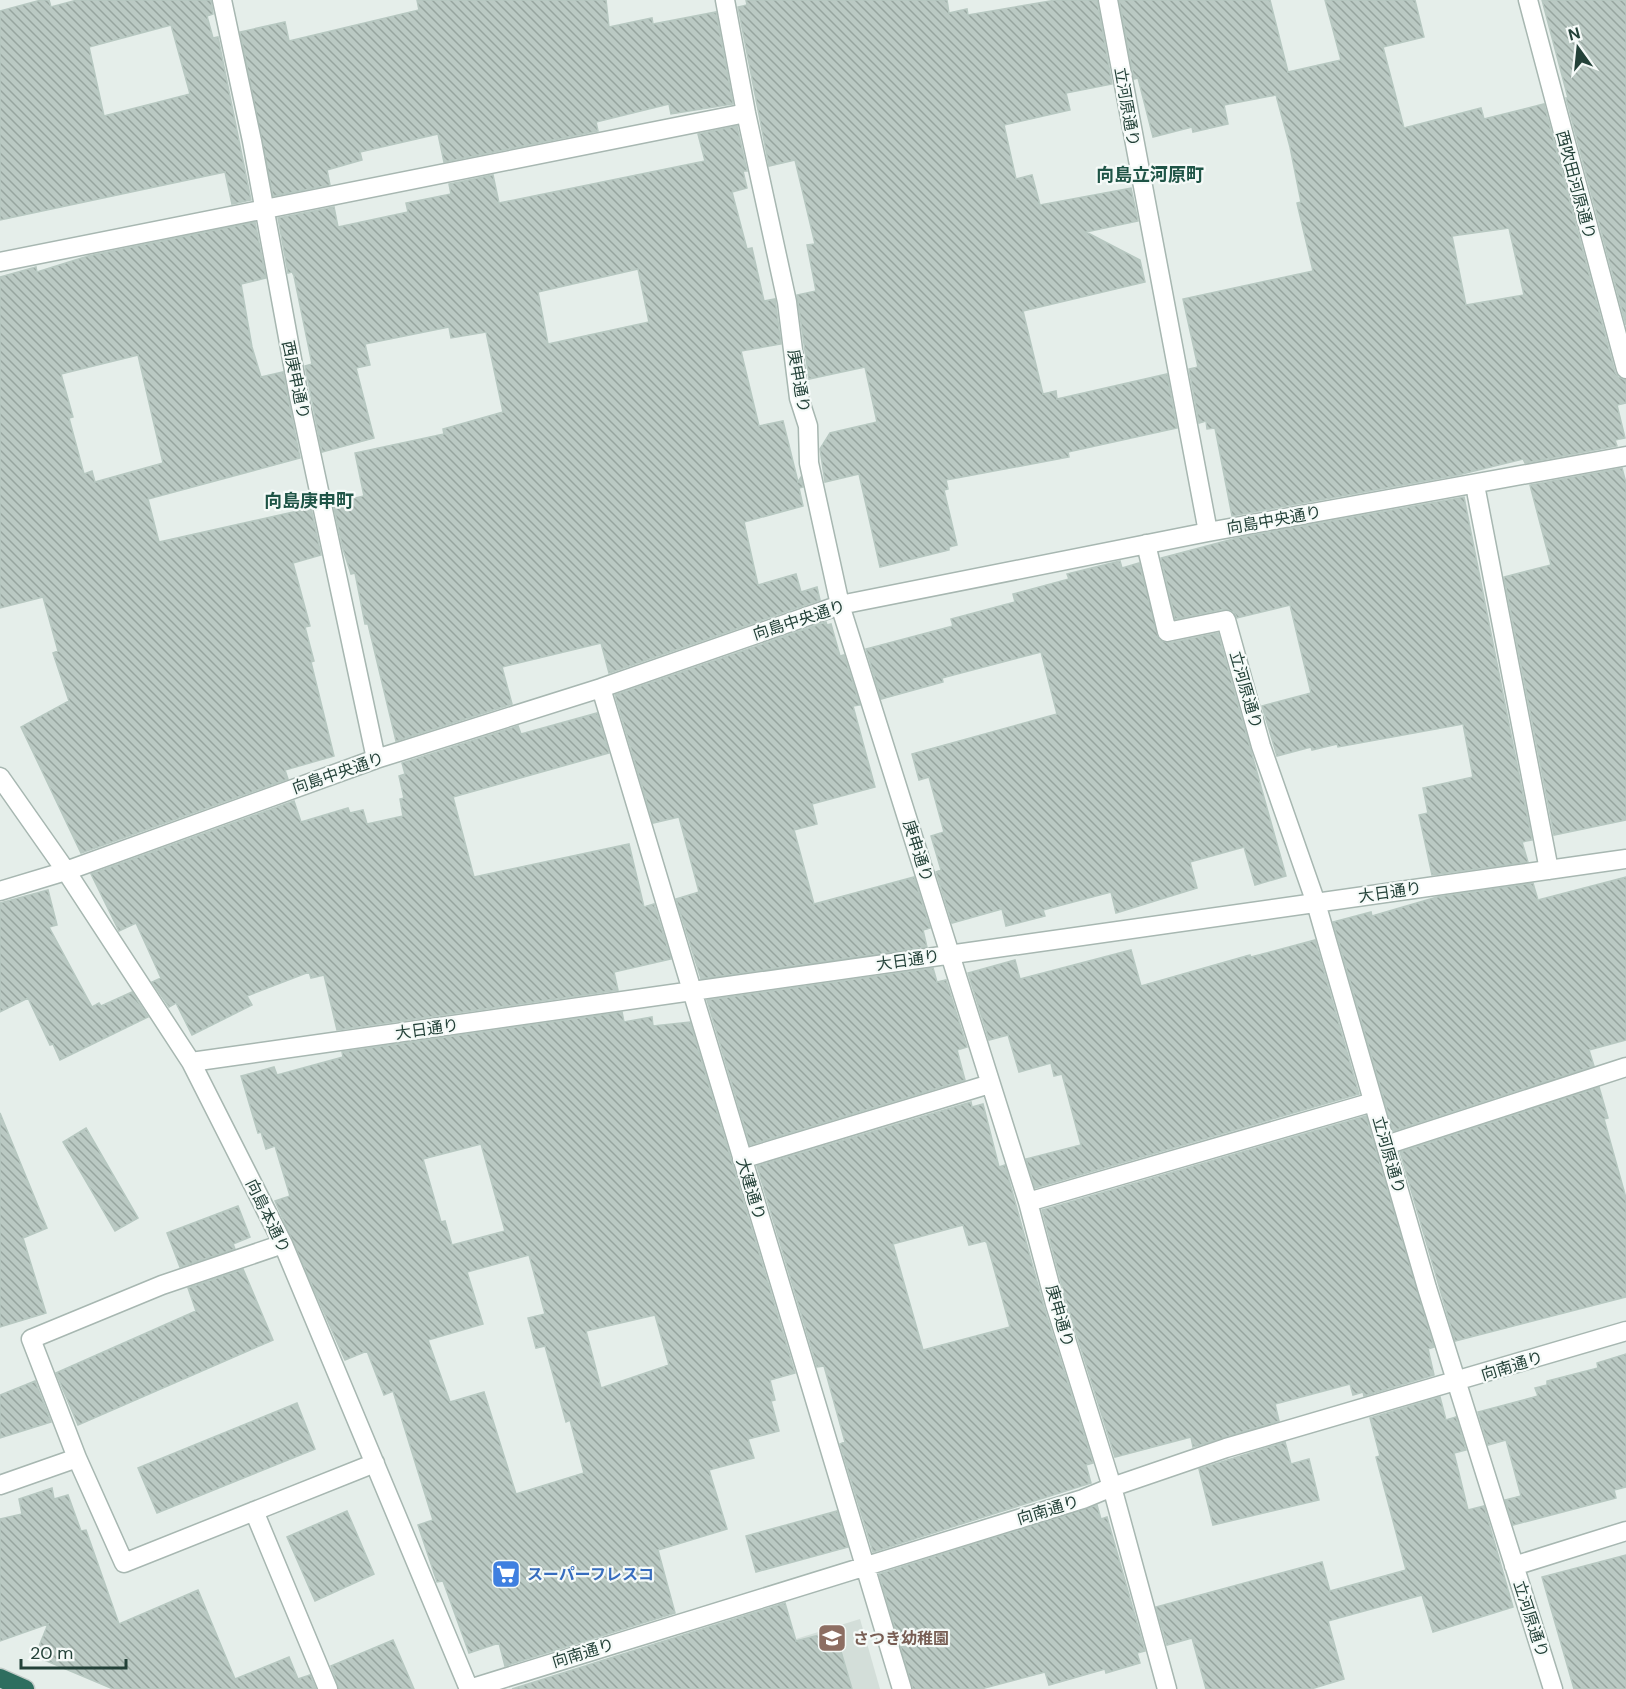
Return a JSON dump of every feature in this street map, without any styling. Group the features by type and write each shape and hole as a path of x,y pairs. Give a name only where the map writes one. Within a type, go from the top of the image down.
{"highway":[{"path":"0,1678 25,1689"}],"street":[{"name":"西庚申通り","path":"222,0 298,392 376,759"},
{"name":"庚申通り","path":"725,0 746,113 787,302 800,398 808,426 809,463 840,605 952,954 1028,1202 1055,1304 1112,1487 1167,1689"},
{"name":"立河原通り","path":"1108,0 1208,532"},
{"name":"西吹田河原通り","path":"1528,0 1626,369"},
{"path":"0,262 746,113"},
{"name":"向島中央通り","path":"0,891 66,871 376,759 601,688 840,605 1208,532 1626,456"},
{"path":"1475,485 1548,870"},
{"name":"立河原通り","path":"1146,544 1167,632 1226,620 1261,746 1316,903 1373,1102 1553,1689"},
{"name":"大建通り","path":"601,688 902,1689"},
{"name":"向島本通り","path":"0,777 66,871 191,1062 283,1244 470,1689"},
{"name":"大日通り","path":"191,1062 1626,859"},
{"path":"1386,1145 1626,1067"},
{"path":"742,1158 990,1084"},
{"path":"1028,1202 1373,1102"},
{"path":"283,1244 162,1285 31,1339 77,1458 124,1563 375,1463"},
{"name":"向南通り","path":"470,1689 1083,1499 1112,1487 1249,1442 1458,1383 1626,1331"},
{"path":"0,1485 77,1458"},
{"path":"254,1511 328,1689"},
{"path":"1514,1566 1626,1531"}],"shaded area":[{"name":"さつき幼稚園","path":"860,1619 880,1689 748,1689 738,1657"}],"building":[{"path":"41,0 49,0 51,7 77,0 211,0 213,14 207,16 213,38 218,37 251,200 232,204 225,172 0,220 0,11","holes":["171,25 190,94 104,116 89,47"]},
{"path":"417,0 606,0 609,27 652,18 653,24 716,12 733,104 671,114 669,104 596,122 598,131 444,162 438,134 360,152 362,160 327,170 330,185 273,196 240,32 285,22 289,41 419,10"},
{"path":"746,0 947,0 949,13 967,9 968,15 1056,0 1097,0 1112,84 1066,93 1070,110 1004,125 1016,179 1032,175 1040,205 1131,188 1138,221 1086,232 1140,260 1145,282 1023,311 1043,394 1056,391 1057,399 1167,374 1177,428 1068,452 1069,457 946,480 948,489 944,490 957,545 949,547 949,550 880,567 859,474 825,482 820,449 830,433 877,422 865,367 809,379 797,295 816,291 807,245 815,244 795,160 769,166 738,7 747,5"},
{"path":"1119,0 1270,0 1288,72 1341,60 1325,0 1415,0 1424,37 1383,47 1404,128 1481,108 1484,119 1544,104 1615,372 1618,377 1626,380 1626,403 1617,405 1625,438 1615,440 1617,446 1525,463 1523,459 1458,475 1232,516 1215,428 1207,429 1206,421 1199,423 1189,369 1198,367 1183,299 1313,271 1297,203 1301,202 1290,147 1276,95 1224,105 1228,124 1193,132 1192,127 1153,137 1138,78 1134,79","holes":["1509,228 1524,295 1466,305 1452,236"]},
{"path":"1542,0 1626,0 1626,325 1566,98 1568,98"},
{"path":"737,126 747,171 743,171 747,188 732,192 747,249 752,248 764,301 775,299 781,344 741,351 759,426 783,421 798,482 801,477 803,487 799,488 803,506 744,522 758,585 796,574 801,592 817,587 820,600 609,673 601,643 502,667 512,704 396,741 368,624 365,624 355,573 351,574 343,549 333,503 364,496 355,453 444,434 443,429 503,412 486,332 451,338 449,327 365,344 370,365 356,368 374,438 322,452 305,366 312,364 294,276 292,272 288,273 278,218 334,207 338,227 408,212 406,203 451,194 449,184 493,175 499,203 705,161 698,134","holes":["638,269 649,322 548,344 538,292"]},
{"path":"255,222 266,278 241,284 252,347 261,377 283,372 300,458 148,499 159,542 311,508 321,555 293,563 310,626 305,627 314,661 311,662 334,756 285,770 288,779 81,853 21,727 69,701 53,653 58,651 43,597 0,608 0,277 36,267 37,272 88,256","holes":["138,355 163,463 95,482 92,471 84,474 69,418 73,417 61,374"]},
{"path":"1622,468 1626,483 1626,820 1554,835 1504,577 1551,565 1530,485"},
{"path":"1464,497 1532,840 1522,842 1528,862 1432,875 1419,815 1428,813 1423,788 1473,777 1463,724 1338,747 1337,744 1312,750 1311,747 1277,756 1262,706 1311,693 1290,605 1237,618 1234,612 1224,609 1175,619 1161,558 1237,538"},
{"path":"1120,561 1122,568 1139,563 1159,640 1169,643 1218,633 1286,876 1255,885 1244,847 1190,862 1197,888 1116,913 1111,892 1043,910 1045,916 1006,926 1002,909 952,923 936,872 941,870 931,836 944,832 929,777 919,780 912,754 1057,714 1041,652 942,678 943,682 881,699 866,649 953,626 951,619 1015,602 1013,594 1069,579 1067,574"},
{"path":"826,622 827,625 831,624 840,656 844,655 860,705 853,706 875,787 812,804 817,824 794,830 814,904 914,877 930,928 923,930 927,947 701,979 676,899 699,892 679,817 653,823 615,695"},
{"path":"597,713 609,753 453,797 474,877 629,844 644,907 654,904 671,959 614,972 618,990 337,1030 324,975 311,978 309,972 247,996 252,1005 192,1035 176,1003 169,1007 152,982 161,978 136,923 119,931 91,874 294,801 301,822 348,808 350,813 363,810 367,824 403,816 400,799 404,798 399,776 405,774 402,763 518,726 521,734"},
{"path":"1626,877 1626,1040 1589,1050 1594,1066 1393,1131 1333,922 1371,912 1372,916 1437,897 1533,883 1538,900"},
{"path":"48,890 57,925 49,927 92,1007 99,1003 101,1006 132,992 148,1017 60,1060 53,1044 50,1045 28,998 0,1012 0,903"},
{"path":"1315,940 1359,1094 1035,1188 1026,1159 1081,1145 1062,1074 1054,1076 1051,1063 1019,1072 1008,1035 989,1040 968,973 1015,960 1020,979 1131,950 1141,986 1250,955 1251,957"},
{"path":"933,968 937,982 946,980 967,1047 957,1050 965,1080 750,1145 707,1000"},
{"path":"622,1012 624,1022 652,1017 653,1026 690,1022 795,1373 770,1380 775,1400 771,1401 779,1431 748,1439 754,1458 709,1470 727,1529 658,1550 675,1613 505,1666 499,1643 469,1653 443,1581 437,1582 418,1525 433,1520 393,1391 384,1395 367,1351 345,1360 275,1201 290,1196 275,1146 266,1149 261,1132 258,1133 241,1076 274,1067 277,1075 343,1057 342,1052","holes":["481,1144 505,1231 452,1245 445,1221 441,1222 423,1159","529,1255 545,1314 528,1318 536,1348 545,1346 566,1422 570,1420 584,1473 516,1494 484,1392 450,1402 428,1340 483,1324 467,1272","655,1315 669,1365 601,1388 586,1331"]},
{"path":"1599,1087 1608,1118 1604,1119 1626,1198 1626,1297 1455,1341 1400,1152"},
{"path":"971,1102 972,1107 983,1104 999,1167 1005,1165 1044,1307 1093,1463 1086,1465 1091,1483 873,1552 840,1444 845,1442 824,1366 817,1367 757,1166","holes":["963,1225 969,1245 985,1241 987,1243 1010,1327 923,1350 893,1244"]},
{"path":"0,1113 47,1228 23,1238 46,1313 0,1327"},
{"path":"1366,1116 1434,1347 1428,1349 1434,1375 1364,1396 1363,1392 1353,1395 1350,1384 1275,1404 1279,1421 1193,1447 1191,1437 1115,1457 1066,1301 1042,1210"},
{"path":"86,1128 138,1218 115,1231 63,1142"},
{"path":"238,1206 250,1237 233,1244 235,1249 180,1267 167,1233"},
{"path":"243,1269 273,1340 78,1425 56,1373 196,1311 188,1288"},
{"path":"1626,1354 1626,1487 1614,1490 1616,1498 1513,1525 1505,1500 1521,1496 1506,1440 1488,1445 1478,1412 1538,1396 1535,1388 1547,1385 1547,1381 1598,1368 1597,1363"},
{"path":"35,1381 51,1422 0,1438 0,1395"},
{"path":"1440,1397 1446,1420 1456,1417 1466,1450 1454,1453 1468,1510 1484,1506 1513,1607 1433,1632 1422,1595 1328,1621 1344,1679 1311,1689 1206,1689 1192,1638 1167,1645 1156,1607 1322,1562 1330,1591 1406,1570 1376,1457 1380,1456 1370,1418"},
{"path":"297,1403 315,1449 157,1513 138,1468"},
{"path":"1285,1442 1291,1464 1309,1459 1319,1500 1213,1525 1199,1469"},
{"path":"52,1488 54,1499 68,1495 81,1531 86,1530 119,1624 198,1590 235,1679 289,1657 298,1679 310,1675 316,1689 113,1689 35,1656 48,1624 0,1641 0,1519 22,1514 19,1499"},
{"path":"1097,1505 1101,1519 1107,1517 1145,1651 1137,1653 1140,1663 1106,1673 1105,1669 1049,1685 1045,1672 981,1689 913,1689 879,1574"},
{"path":"347,1511 374,1574 315,1601 287,1537"},
{"path":"837,1511 848,1547 756,1572 746,1536"},
{"path":"1626,1555 1626,1689 1574,1689 1542,1577"},
{"path":"785,1603 796,1641 835,1631 852,1689 512,1689"},
{"path":"393,1640 414,1689 339,1689 331,1666"}],"place":[{"name":"スーパーフレスコ","path":"506,1574"},
{"name":"さつき幼稚園","path":"832,1638"}],"district":[{"name":"向島立河原町","path":"1150,175"},
{"name":"向島庚申町","path":"309,501"}]}
